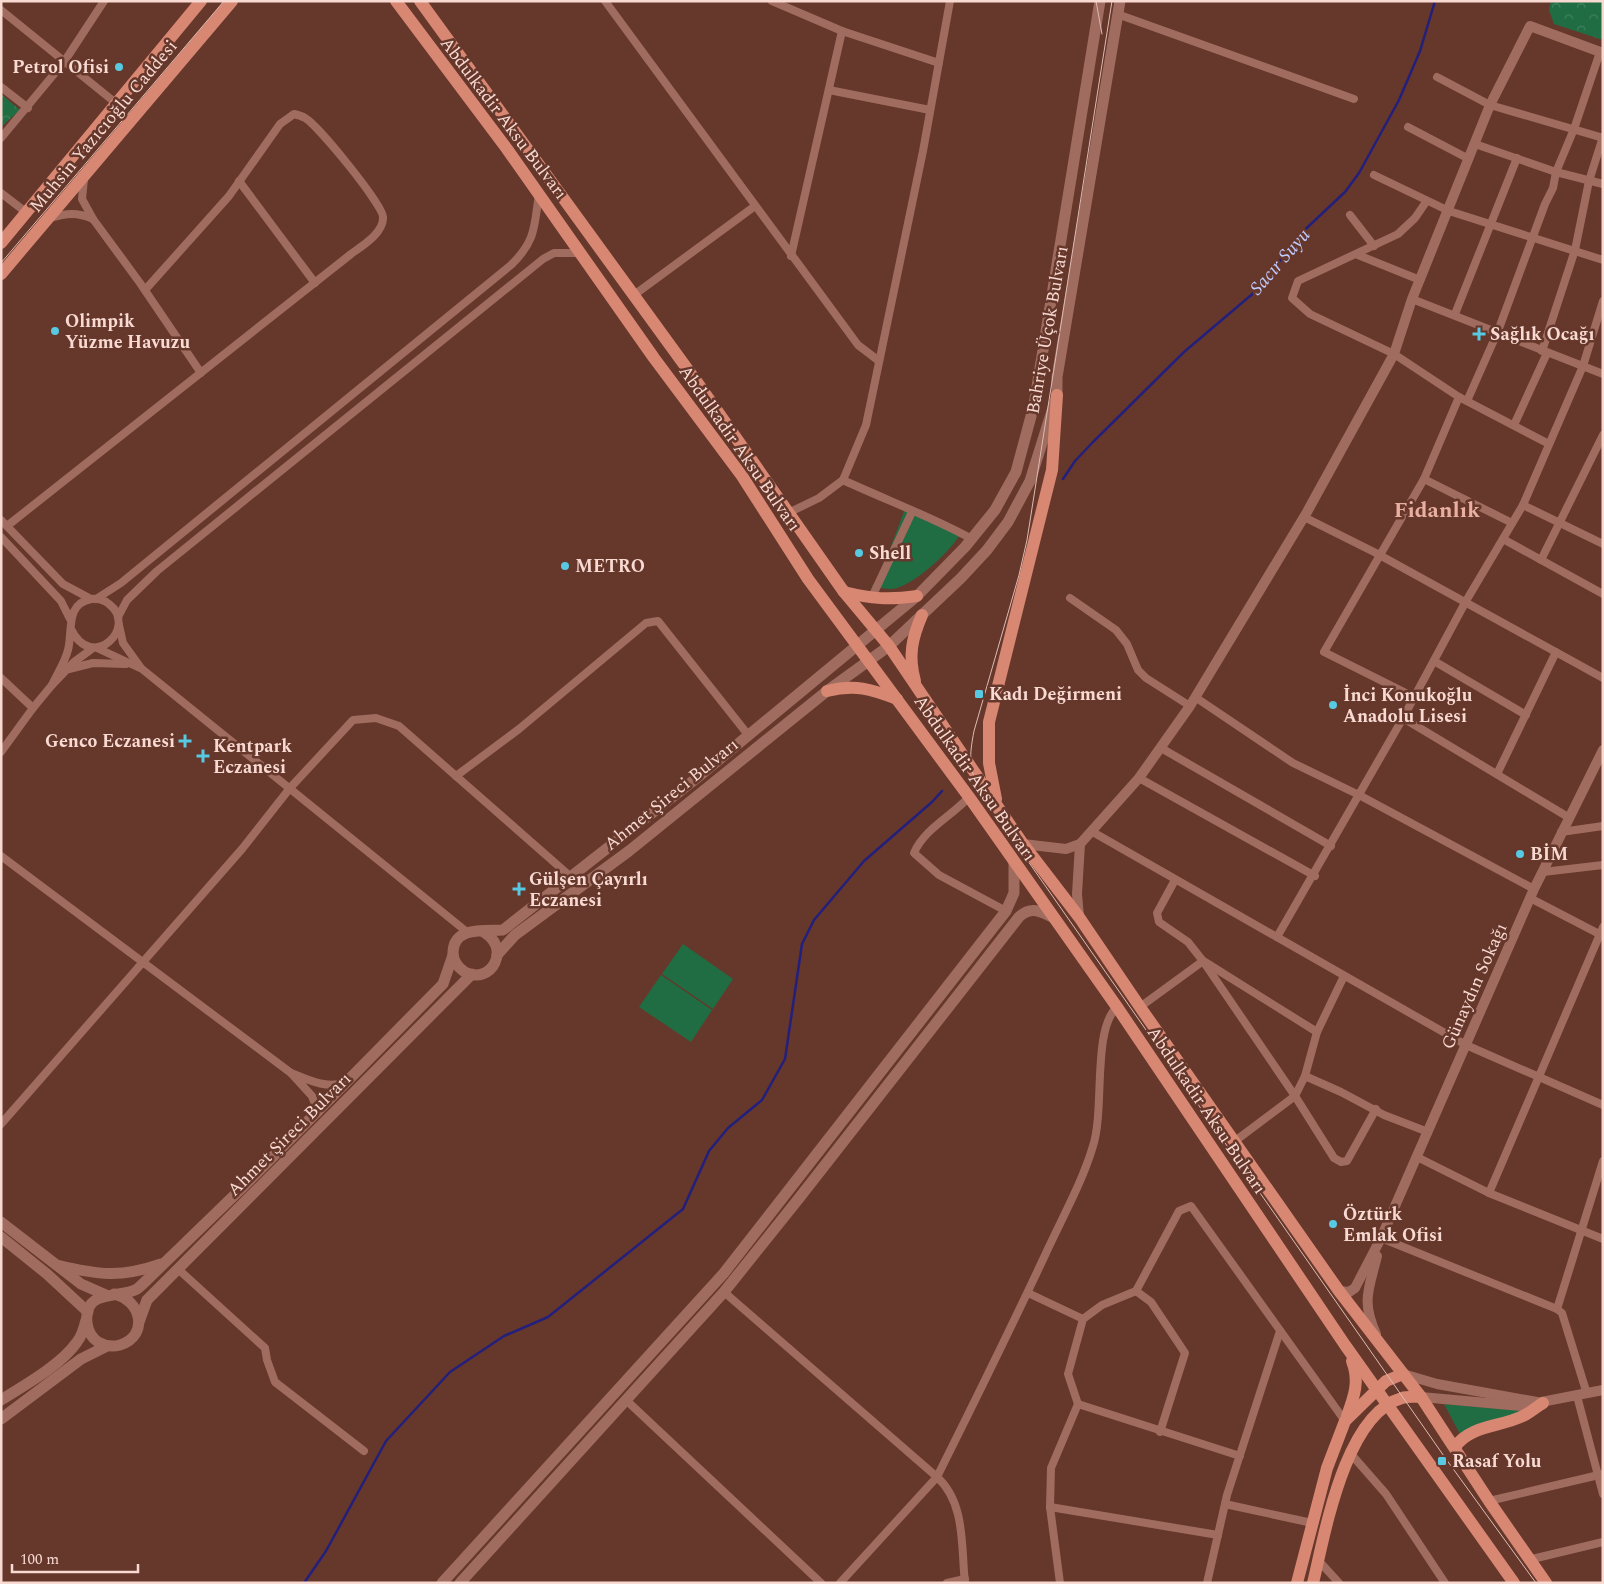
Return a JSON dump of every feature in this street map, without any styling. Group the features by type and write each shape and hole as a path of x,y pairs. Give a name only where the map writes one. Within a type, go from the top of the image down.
{"main road":[{"name":"Muhsin Yazıcıoğlu Caddesi","path":"1,274 232,1"},
{"name":"Abdulkadir Aksu Bulvarı","path":"396,1 581,253 654,358 742,476 808,579 856,646 898,699 969,797 1117,1007 1345,1345 1514,1583"},
{"name":"Abdulkadir Aksu Bulvarı","path":"420,1 634,295 844,592 889,646 996,804 1079,917 1339,1291 1421,1397 1455,1447 1488,1501 1546,1583"},
{"name":"Bahriye Üçok Bulvarı","path":"868,662 889,646 922,615 987,550 1008,522 1033,474 1057,394 1059,367 1120,1"},
{"name":"Muhsin Yazıcıoğlu Caddesi","path":"1,243 200,2"},
{"name":"Bahriye Üçok Bulvarı","path":"482,931 503,930 749,736 918,596 972,539 995,510 1016,472 1024,449 1042,362 1099,2"},
{"path":"996,804 989,764 989,722 1052,470 1057,394"},
{"path":"844,592 889,600 918,596"},
{"path":"917,688 912,670 911,644 922,615"},
{"name":"Ahmet Şireci Bulvarı","path":"497,955 514,935 629,851 828,691 868,662"},
{"path":"828,691 846,686 855,686 898,699"},
{"path":"442,1583 724,1273 1008,906 1016,881 1014,863"},
{"path":"1008,906 1020,904 1025,912"},
{"path":"460,1583 724,1292 1025,912 1035,910 1054,918"},
{"path":"2,1398 34,1379 71,1350 78,1341 92,1304 110,1294 136,1289 318,1113 442,984 448,974 456,942 466,932 482,931 494,940 497,955 491,968 486,972 472,974 459,968 453,955"},
{"name":"Ahmet Şireci Bulvarı","path":"139,1323 147,1300 472,974"},
{"path":"1,1222 81,1284 130,1300 138,1315 139,1323 131,1339 124,1344 107,1346 81,1359 1,1419"},
{"path":"1,1238 47,1274 87,1316 92,1337 107,1346"},
{"path":"52,1263 110,1275 138,1271 165,1262"},
{"path":"1298,1583 1327,1468 1356,1390 1357,1378 1345,1345"},
{"path":"1345,1421 1376,1389 1390,1379 1404,1374"},
{"path":"1313,1583 1336,1487 1351,1454 1372,1418 1402,1398 1421,1397"},
{"path":"1455,1447 1460,1439 1474,1432 1523,1416 1543,1403"}],"street":[{"path":"605,1 858,345 879,361"},
{"path":"772,1 842,30 939,64"},
{"path":"788,513 819,498 843,480 866,425 930,110 950,1"},
{"path":"1,138 28,108 64,62 103,2"},
{"path":"1,10 117,104"},
{"path":"1117,14 1354,100"},
{"path":"1024,844 1066,849 1080,844 1139,778 1192,701 1304,516 1394,354 1412,299 1490,105 1530,26 1602,52 1556,172 1553,188 1544,204 1533,239 1498,331 1424,479 1324,652 1414,698"},
{"path":"791,256 842,30"},
{"path":"1437,77 1490,105 1603,138 1589,181 1575,250 1544,352 1514,425"},
{"path":"1,86 28,108"},
{"path":"829,90 930,110"},
{"path":"142,669 123,643 118,617 110,604 94,599 63,584 4,523 201,373 379,230 383,218 378,202 317,128 305,117 294,114 280,124 239,181 145,290"},
{"path":"1408,127 1469,159"},
{"path":"1475,144 1556,172 1603,184"},
{"path":"1456,314 1517,158"},
{"path":"85,174 82,199 93,219 145,290 201,373"},
{"path":"1374,175 1448,212 1603,260"},
{"path":"239,181 315,283"},
{"path":"1,193 27,213"},
{"path":"70,619 74,609 82,602 94,599 133,572 518,258 530,241 538,194"},
{"path":"1426,202 1415,218 1398,234 1298,281 1292,298 1310,314 1394,354 1463,399 1549,444"},
{"path":"634,295 755,206"},
{"path":"48,218 66,213 78,213 93,219"},
{"path":"1350,216 1374,246"},
{"path":"118,617 127,600 144,583 529,270 554,253 581,253"},
{"path":"1358,254 1420,280"},
{"path":"518,258 525,263 529,270"},
{"path":"1412,299 1456,314 1544,352 1603,374"},
{"path":"1277,937 1315,876 1466,601 1523,505 1582,366 1603,301"},
{"path":"1540,560 1603,436"},
{"path":"1424,479 1512,523"},
{"path":"843,480 912,512 937,520 972,539"},
{"path":"1523,505 1603,544"},
{"path":"871,598 912,512"},
{"path":"1304,516 1466,601 1603,678"},
{"path":"1,538 61,602 70,619 71,629 68,650 52,685"},
{"path":"1503,539 1603,594"},
{"path":"133,572 135,580 144,583"},
{"path":"1070,598 1116,630 1127,644 1138,670 1146,678 1192,701 1292,763 1359,794 1602,932 1489,1193"},
{"path":"456,776 519,729 646,623 658,621 749,736"},
{"path":"1,752 52,685 66,670 95,648 112,640 119,625"},
{"path":"71,629 75,638 83,645 95,648 142,669 466,932"},
{"path":"1497,774 1556,652"},
{"path":"1434,661 1526,715"},
{"path":"66,670 84,664 104,662 142,669"},
{"path":"1,678 33,708"},
{"path":"1,1124 142,960 242,849 290,788 353,720 376,718 398,726 571,877"},
{"path":"1403,718 1568,817"},
{"path":"1161,748 1331,846"},
{"name":"Günaydın Sokağı","path":"1381,1238 1532,893 1568,817 1603,750"},
{"path":"1139,778 1315,876"},
{"path":"969,797 956,811 925,836 914,853 939,875 1008,906"},
{"path":"1561,832 1603,826"},
{"path":"1091,831 1466,1045 1603,1105"},
{"path":"1079,917 1080,844"},
{"path":"1,856 292,1073 312,1096 318,1113"},
{"path":"1543,872 1603,865"},
{"path":"1175,880 1157,913 1159,922 1188,942 1203,961 1295,1096 1334,1158 1341,1162 1347,1161 1376,1109"},
{"path":"1140,1007 1203,961"},
{"path":"1203,961 1317,1032"},
{"path":"1235,1141 1295,1096 1305,1076 1317,1032 1344,976"},
{"path":"840,1583 938,1477 1028,1292 1082,1176 1094,1143 1100,1108 1102,1035 1107,1019 1117,1007"},
{"path":"292,1073 319,1085 332,1086 347,1083"},
{"path":"1305,1076 1376,1109 1384,1115 1428,1132"},
{"path":"1417,1157 1489,1193 1603,1239"},
{"path":"1556,1309 1603,1161"},
{"path":"1060,1583 1050,1506 1051,1468 1078,1404 1068,1374 1083,1319 1102,1305 1136,1291 1179,1211 1191,1206 1345,1421"},
{"path":"1339,1291 1349,1292 1355,1288 1381,1238"},
{"path":"1381,1238 1562,1313 1603,1494"},
{"path":"1381,1238 1366,1298 1369,1318 1381,1344"},
{"path":"178,1269 265,1348 275,1382 364,1451"},
{"path":"1136,1291 1151,1302 1184,1353 1160,1432"},
{"path":"724,1292 938,1477 950,1491 958,1510 965,1581 947,1583"},
{"path":"1028,1292 1083,1319"},
{"path":"1207,1583 1225,1504 1280,1331"},
{"path":"1404,1374 1437,1384 1543,1403"},
{"path":"1421,1397 1521,1406 1603,1390"},
{"path":"626,1400 821,1583"},
{"path":"1078,1404 1160,1432 1240,1456"},
{"path":"1351,1454 1386,1494 1445,1583"},
{"path":"1488,1501 1600,1474"},
{"path":"1225,1504 1312,1523"},
{"path":"1050,1506 1218,1535"},
{"path":"1528,1560 1603,1542"},
{"path":"1318,1560 1339,1583"}],"green space":[{"path":"1551,1 1603,1 1603,40 1554,24 1549,10"},
{"path":"1,94 20,110 1,127"},
{"path":"905,509 961,533 942,557 905,585 894,589 871,586 877,583"},
{"path":"683,944 733,979 713,1009 662,974"},
{"path":"661,975 712,1010 691,1042 639,1007"},
{"path":"1444,1404 1525,1411 1460,1434"}],"waterway":[{"name":"Sacır Suyu","path":"1063,479 1075,461 1093,442 1184,352 1263,285 1295,239 1345,192 1359,173 1399,100 1420,51 1435,1"},
{"path":"304,1583 326,1551 386,1441 450,1372 504,1336 548,1317 683,1209 709,1151 728,1128 762,1100 785,1059 802,944 814,920 864,861 932,802 942,791"}],"tram line":[{"path":"1,263 224,1"},
{"path":"1096,1 1102,34"},
{"path":"1112,1 1027,540 1019,575 974,731 971,748 973,775 979,791 1446,1459 1536,1583"}],"place":[{"name":"Petrol Ofisi","path":"119,67"},
{"name":"Olimpik Yüzme Havuzu","path":"55,331"},
{"name":"Sağlık Ocağı","path":"1479,334"},
{"name":"Shell","path":"859,553"},
{"name":"METRO","path":"565,566"},
{"name":"Kadı Değirmeni","path":"979,694"},
{"name":"İnci Konukoğlu Anadolu Lisesi","path":"1333,705"},
{"name":"Genco Eczanesi","path":"185,741"},
{"name":"Kentpark Eczanesi","path":"203,756"},
{"name":"BİM","path":"1520,854"},
{"name":"Gülşen Çayırlı Eczanesi","path":"519,889"},
{"name":"Öztürk Emlak Ofisi","path":"1333,1224"},
{"name":"Rasaf Yolu","path":"1442,1461"}],"district":[{"name":"Fidanlık","path":"1437,509"}]}
